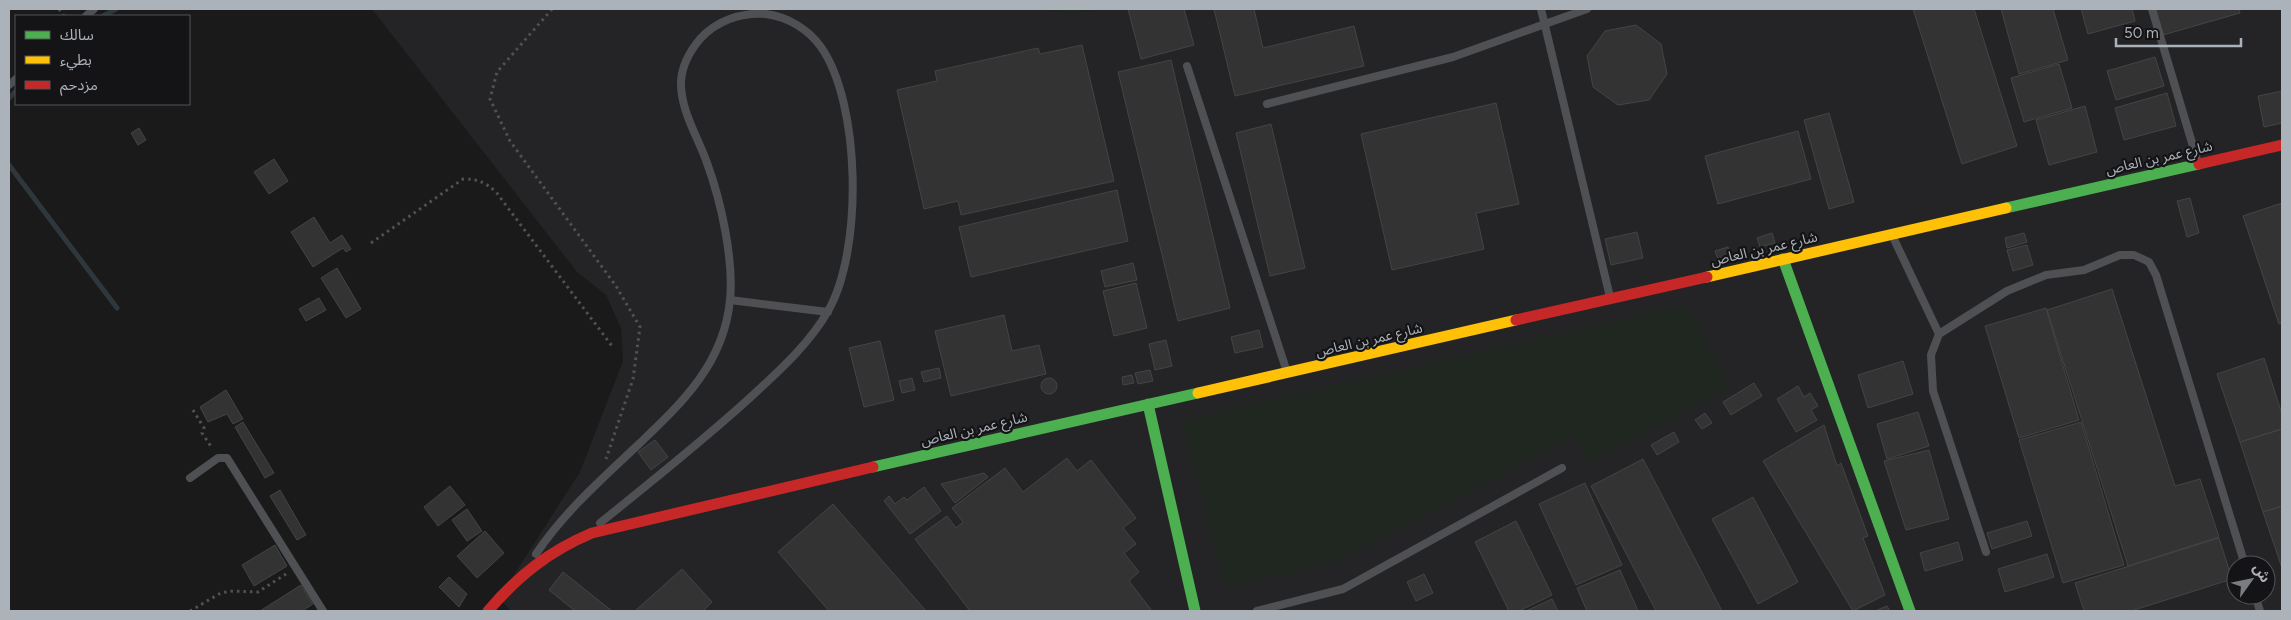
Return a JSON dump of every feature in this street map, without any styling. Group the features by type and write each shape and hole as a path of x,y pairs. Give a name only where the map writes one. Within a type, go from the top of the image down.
{"street":[{"name":"شارع عمر بن العاص","path":"488,611 527,570 548,553 585,535 1148,404 1288,374 2282,145"},
{"path":"1783,259 1910,611"},
{"path":"1148,404 1194,611"}],"lane":[{"path":"1541,9 1610,299"},
{"path":"1267,104 1453,57 1544,26 1587,9"},
{"path":"2152,9 2198,165"},
{"path":"527,570 552,531 693,390 707,370 716,350 730,300 728,253 720,207 707,163 684,104 681,78 692,50 713,28 741,15 771,15 800,26 821,48 833,71 847,125 853,182 851,238 846,266 828,312 800,348 742,405 667,470 585,535"},
{"path":"1187,66 1288,374"},
{"path":"1892,235 1939,334"},
{"path":"1986,552 1933,391 1931,355 1939,334 2006,291 2046,275 2084,270 2120,255 2134,255 2149,262 2156,275 2243,555"},
{"path":"730,300 828,312"},
{"path":"190,478 218,458 227,458 323,611"},
{"path":"1257,611 1343,589 1562,468"}],"path":[{"path":"552,9 497,72 490,99 510,140 616,286 640,327 633,379 596,485"},
{"path":"371,243 463,179 475,179 486,182 496,192 612,346"},
{"path":"194,410 204,428 202,433 218,458"},
{"path":"190,611 229,590 258,592 296,568"}],"shaded area":[{"path":"372,9 1042,9 1073,14 1094,9 2282,9 2282,611 511,611 499,598 580,472 623,361 621,328 606,295 577,272"},
{"path":"1042,9 1094,9 1073,14"},
{"path":"1687,304 1730,387 1589,464 1573,437 1338,562 1225,588 1182,420"}],"building":[{"path":"1128,9 1184,9 1194,45 1141,59"},
{"path":"1214,9 1254,9 1263,48 1354,26 1364,66 1235,96"},
{"path":"1913,9 1974,9 2017,146 1962,164"},
{"path":"2001,9 2053,9 2068,60 2019,74"},
{"path":"2081,9 2132,9 2135,21 2088,34"},
{"path":"2155,9 2239,9 2240,13 2163,35"},
{"path":"1636,25 1661,44 1667,74 1649,100 1618,105 1593,87 1587,56 1605,31"},
{"path":"1082,45 1114,181 961,215 958,201 924,209 897,90 937,81 935,71 1038,48 1040,54"},
{"path":"2155,57 2164,86 2116,100 2107,71"},
{"path":"1171,60 1230,308 1178,321 1118,72"},
{"path":"2059,64 2072,108 2024,122 2011,78"},
{"path":"2282,91 2282,123 2264,127 2258,96"},
{"path":"2167,93 2176,126 2124,140 2115,108"},
{"path":"1496,103 1519,204 1476,213 1484,249 1392,270 1361,134"},
{"path":"2085,106 2097,152 2049,165 2036,120"},
{"path":"1829,113 1854,202 1829,209 1804,120"},
{"path":"1271,124 1305,268 1270,276 1236,133"},
{"path":"139,128 146,140 138,145 131,133"},
{"path":"1798,131 1811,179 1718,204 1705,156"},
{"path":"274,159 288,181 269,194 254,172"},
{"path":"1117,190 1128,241 971,277 959,227"},
{"path":"2190,198 2199,233 2187,237 2177,201"},
{"path":"2282,203 2282,323 2279,324 2243,216"},
{"path":"314,217 330,243 342,235 351,249 346,252 343,248 313,267 291,232"},
{"path":"1637,232 1643,258 1611,265 1605,239"},
{"path":"1772,233 1775,243 1760,247 1757,238"},
{"path":"2024,233 2027,242 2007,248 2005,238"},
{"path":"2027,245 2033,265 2013,271 2007,250"},
{"path":"1728,247 1731,254 1718,259 1715,251"},
{"path":"1133,263 1137,280 1105,287 1101,271"},
{"path":"337,268 361,309 346,318 321,278"},
{"path":"1136,283 1147,328 1114,336 1103,291"},
{"path":"2112,289 2175,486 2200,479 2219,537 2128,566 2047,310"},
{"path":"319,298 326,310 306,321 299,309"},
{"path":"2046,308 2079,420 2019,438 1985,326"},
{"path":"1004,315 1012,351 1039,345 1046,374 951,396 935,331"},
{"path":"1259,330 1263,347 1235,353 1231,337"},
{"path":"1166,340 1172,366 1155,370 1149,344"},
{"path":"880,341 894,400 864,407 849,348"},
{"path":"2264,358 2282,414 2282,429 2240,442 2217,374"},
{"path":"1903,361 1913,394 1868,408 1858,375"},
{"path":"939,368 941,378 924,382 921,372"},
{"path":"1150,370 1153,381 1138,384 1135,373"},
{"path":"1132,375 1134,383 1123,385 1122,377"},
{"path":"912,378 915,390 902,393 899,381"},
{"path":"1046,378 1052,378 1057,383 1055,392 1046,394 1041,389 1041,383"},
{"path":"1754,383 1762,396 1731,415 1723,402"},
{"path":"1798,386 1804,397 1810,393 1818,406 1811,410 1817,420 1796,432 1777,399"},
{"path":"226,390 243,419 233,424 227,414 208,422 200,407"},
{"path":"1918,412 1929,446 1887,459 1877,424"},
{"path":"1705,413 1712,423 1702,429 1695,420"},
{"path":"243,422 274,473 265,478 235,427"},
{"path":"2081,422 2124,565 2063,583 2019,440"},
{"path":"1824,425 1837,466 1841,463 1868,536 1863,538 1885,595 1853,611 1763,461"},
{"path":"2282,429 2282,506 2263,512 2240,442"},
{"path":"1674,432 1679,442 1657,455 1651,445"},
{"path":"655,440 668,457 651,470 638,452"},
{"path":"1929,450 1949,519 1906,530 1884,461"},
{"path":"1067,458 1077,471 1091,460 1136,518 1123,528 1136,544 1124,553 1139,572 1129,581 1152,611 970,611 915,539 947,516 956,528 963,522 952,508 1005,468 1023,492"},
{"path":"1643,459 1722,611 1656,611 1591,486"},
{"path":"984,473 988,477 955,503 941,484"},
{"path":"1585,483 1622,565 1576,585 1539,504"},
{"path":"450,486 465,505 438,526 424,507"},
{"path":"924,487 941,511 910,534 884,501 889,496 895,504 904,497 907,500"},
{"path":"280,490 306,535 297,540 270,496"},
{"path":"1753,497 1798,582 1758,604 1712,519"},
{"path":"833,504 926,611 829,611 778,552"},
{"path":"2282,506 2282,568 2263,512"},
{"path":"467,509 482,531 467,541 452,520"},
{"path":"1516,521 1552,595 1519,611 1509,611 1475,542"},
{"path":"2027,521 2032,536 1992,549 1987,533"},
{"path":"485,531 504,553 477,578 457,556"},
{"path":"2219,538 2226,560 2226,581 2131,611 2084,611 2075,583"},
{"path":"1958,542 1963,560 1925,571 1920,553"},
{"path":"275,545 287,566 254,586 242,565"},
{"path":"2047,554 2054,577 2005,592 1998,569"},
{"path":"682,569 712,602 703,611 635,611"},
{"path":"1620,570 1638,611 1587,611 1577,588"},
{"path":"563,572 612,611 575,611 549,590"},
{"path":"1424,574 1433,593 1416,601 1407,582"},
{"path":"449,577 467,594 459,607 439,587"},
{"path":"301,585 313,604 302,611 260,611"},
{"path":"1552,599 1558,611 1526,611"},
{"path":"1887,606 1890,611 1875,611"}],"waterway":[{"path":"105,15 116,9"},
{"path":"9,98 15,92"},
{"path":"9,165 117,308"}],"traffic: fast":[{"path":"2006,208 2199,164"},
{"path":"1783,259 1910,611"},
{"path":"873,467 1198,393"},
{"path":"1148,404 1195,611"}],"traffic: slow":[{"path":"1707,277 2006,208"},
{"path":"1198,393 1516,320"}],"traffic: jam":[{"path":"2199,164 2282,145"},
{"path":"1516,320 1707,277"},
{"path":"488,611 499,598 548,556 592,533 873,467"}]}
